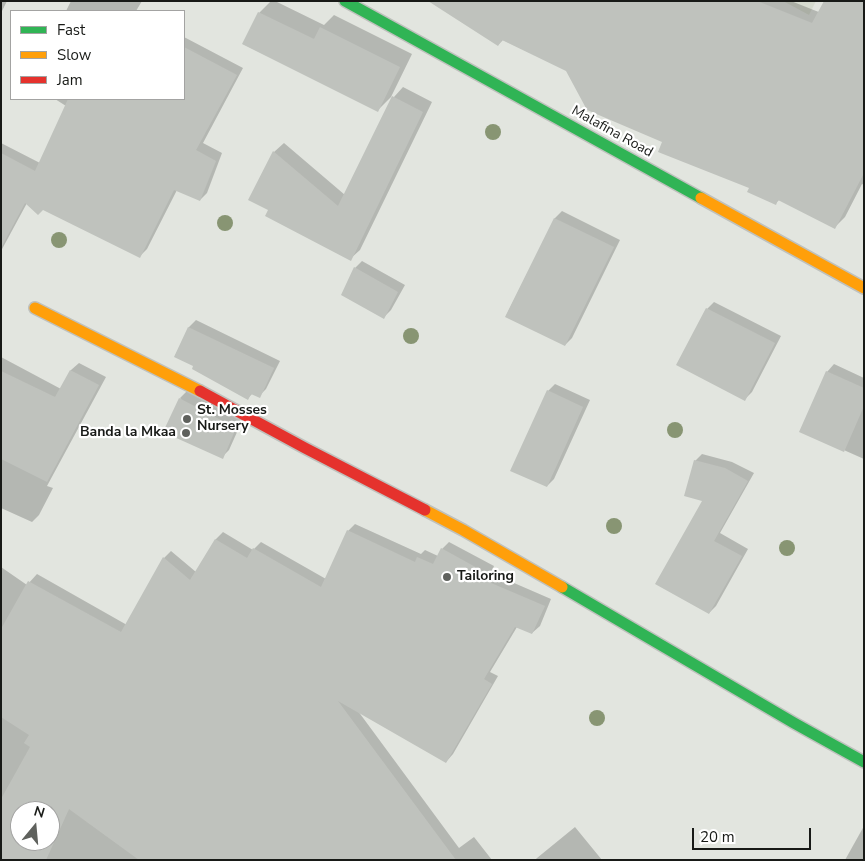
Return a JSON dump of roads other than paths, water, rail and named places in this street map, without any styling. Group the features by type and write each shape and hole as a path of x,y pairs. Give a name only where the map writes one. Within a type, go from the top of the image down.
{"street":[{"name":"Malafina Road","path":"346,1 864,288"},
{"path":"35,308 196,389 463,530 864,762"}],"place":[{"name":"St. Mosses Nursery","path":"187,419"},
{"name":"Banda la Mkaa","path":"186,433"},
{"name":"Tailoring","path":"447,577"}]}
